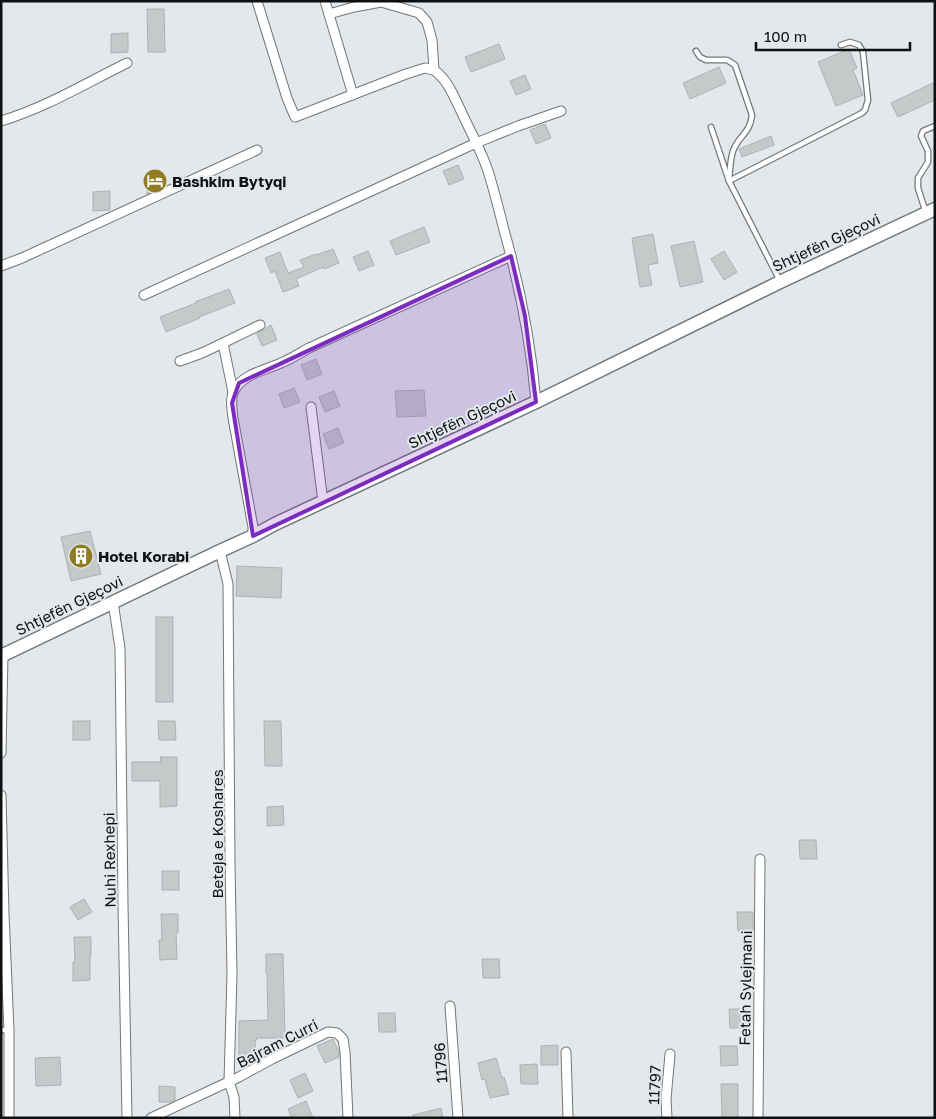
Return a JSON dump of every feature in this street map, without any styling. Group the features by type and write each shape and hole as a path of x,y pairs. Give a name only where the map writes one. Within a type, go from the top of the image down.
{"street":[{"path":"257,1 295,118 425,68 434,70 448,86 488,170 525,316 533,365 536,402"},
{"path":"325,1 353,95"},
{"path":"329,14 380,2 418,13 427,22 432,40 434,70"},
{"path":"1,121 42,106 127,63"},
{"path":"144,295 476,143 561,110"},
{"path":"1,266 257,150"},
{"name":"Shtjefën Gjeçovi","path":"2,655 536,402 780,282 931,211"},
{"path":"233,392 239,383 250,376 511,256"},
{"path":"180,361 260,325"},
{"path":"223,343 233,392 233,418 249,500 253,536"},
{"path":"311,407 323,502"},
{"name":"Beteja e Koshares","path":"220,551 228,584 229,620 232,974 229,1082 234,1097 235,1118"},
{"name":"Nuhi Rexhepi","path":"113,602 120,648 127,1118"},
{"path":"1,752 2,655"},
{"path":"1,795 5,1100 9,1118"},
{"name":"Fetah Sylejmani","path":"758,1118 760,859"},
{"name":"11796","path":"450,1006 458,1118"},
{"name":"Bajram Curri","path":"151,1118 229,1082 328,1032 337,1033 343,1039 348,1118"},
{"path":"566,1052 568,1118"},
{"name":"11797","path":"667,1118 666,1099 670,1054"}],"lane":[{"path":"729,181 862,114 868,100 864,52 859,45 850,42 841,45"},
{"path":"696,51 700,57 706,60 727,60 735,65 752,115 747,132 739,140 733,152 729,181"},
{"path":"931,211 918,188 918,178 928,162 928,151 921,136 922,131 935,126"},
{"path":"711,127 729,181 780,282"}],"highlighted area":[{"path":"511,256 525,316 536,402 253,536 232,403 239,383"}],"building":[{"path":"147,9 164,9 165,52 148,52"},
{"path":"128,33 128,52 111,53 111,34"},
{"path":"499,44 505,59 471,72 465,57"},
{"path":"849,49 857,68 853,70 863,95 836,106 818,62"},
{"path":"719,67 726,83 690,99 683,83"},
{"path":"525,75 531,89 516,95 510,81"},
{"path":"935,82 935,100 898,117 891,103"},
{"path":"545,124 551,138 536,144 530,130"},
{"path":"771,136 774,145 742,157 739,149"},
{"path":"458,165 464,179 449,185 443,171"},
{"name":"Bashkim Bytyqi","path":"162,171 163,186 147,194 146,174"},
{"path":"110,191 110,210 93,211 93,192"},
{"path":"424,227 430,242 396,255 390,241"},
{"path":"653,234 658,263 648,265 652,285 640,287 632,238"},
{"path":"694,241 703,282 680,287 671,246"},
{"path":"333,249 339,263 324,269 323,267 296,279 299,286 283,292 275,271 271,273 265,258 280,252 288,273 304,267 300,260"},
{"path":"368,251 374,265 359,271 353,257"},
{"path":"724,251 737,272 724,280 711,259"},
{"path":"229,289 235,303 166,332 160,317"},
{"path":"271,325 277,340 262,346 257,334"},
{"path":"316,359 322,374 307,380 301,365"},
{"path":"294,388 300,402 284,408 279,394"},
{"path":"424,390 426,416 397,417 395,391"},
{"path":"334,391 340,406 325,412 319,397"},
{"path":"338,428 344,443 329,449 323,434"},
{"name":"Hotel Korabi","path":"90,531 101,574 71,581 61,537"},
{"path":"237,566 282,568 281,598 236,596"},
{"path":"156,617 173,617 173,702 156,702"},
{"path":"73,721 90,721 90,740 73,740"},
{"path":"158,721 175,721 176,740 159,740"},
{"path":"264,721 281,721 282,766 265,766"},
{"path":"160,757 177,757 177,806 160,807 160,781 132,781 132,762 161,762"},
{"path":"283,806 284,825 267,826 267,807"},
{"path":"799,840 816,840 817,859 800,859"},
{"path":"162,871 179,871 179,890 162,890"},
{"path":"84,899 92,912 78,920 70,907"},
{"path":"737,912 753,912 753,931 738,931"},
{"path":"161,914 178,914 178,933 176,933 177,959 160,960 159,940 162,940"},
{"path":"74,937 91,937 90,980 73,981 73,962 75,962"},
{"path":"266,954 283,954 285,1038 256,1038 256,1061 239,1064 239,1021 268,1020"},
{"path":"482,959 499,959 500,978 483,978"},
{"path":"729,1009 746,1009 746,1028 730,1028"},
{"path":"378,1013 395,1013 396,1032 379,1032"},
{"path":"333,1039 339,1052 339,1057 325,1063 317,1046"},
{"path":"558,1045 558,1065 541,1065 541,1046"},
{"path":"720,1046 737,1046 738,1065 721,1066"},
{"path":"60,1057 61,1085 36,1086 35,1058"},
{"path":"496,1058 509,1094 490,1098 485,1079 482,1080 478,1063"},
{"path":"537,1064 538,1084 521,1084 520,1065"},
{"path":"305,1073 313,1091 298,1098 290,1080"},
{"path":"721,1084 738,1084 738,1118 722,1118"},
{"path":"159,1086 175,1087 175,1100 159,1102"},
{"path":"306,1101 313,1118 292,1118 288,1109"},
{"path":"441,1108 443,1118 413,1118 413,1115"}],"place":[{"name":"Bashkim Bytyqi","path":"155,181"},
{"name":"Hotel Korabi","path":"81,556"}]}
